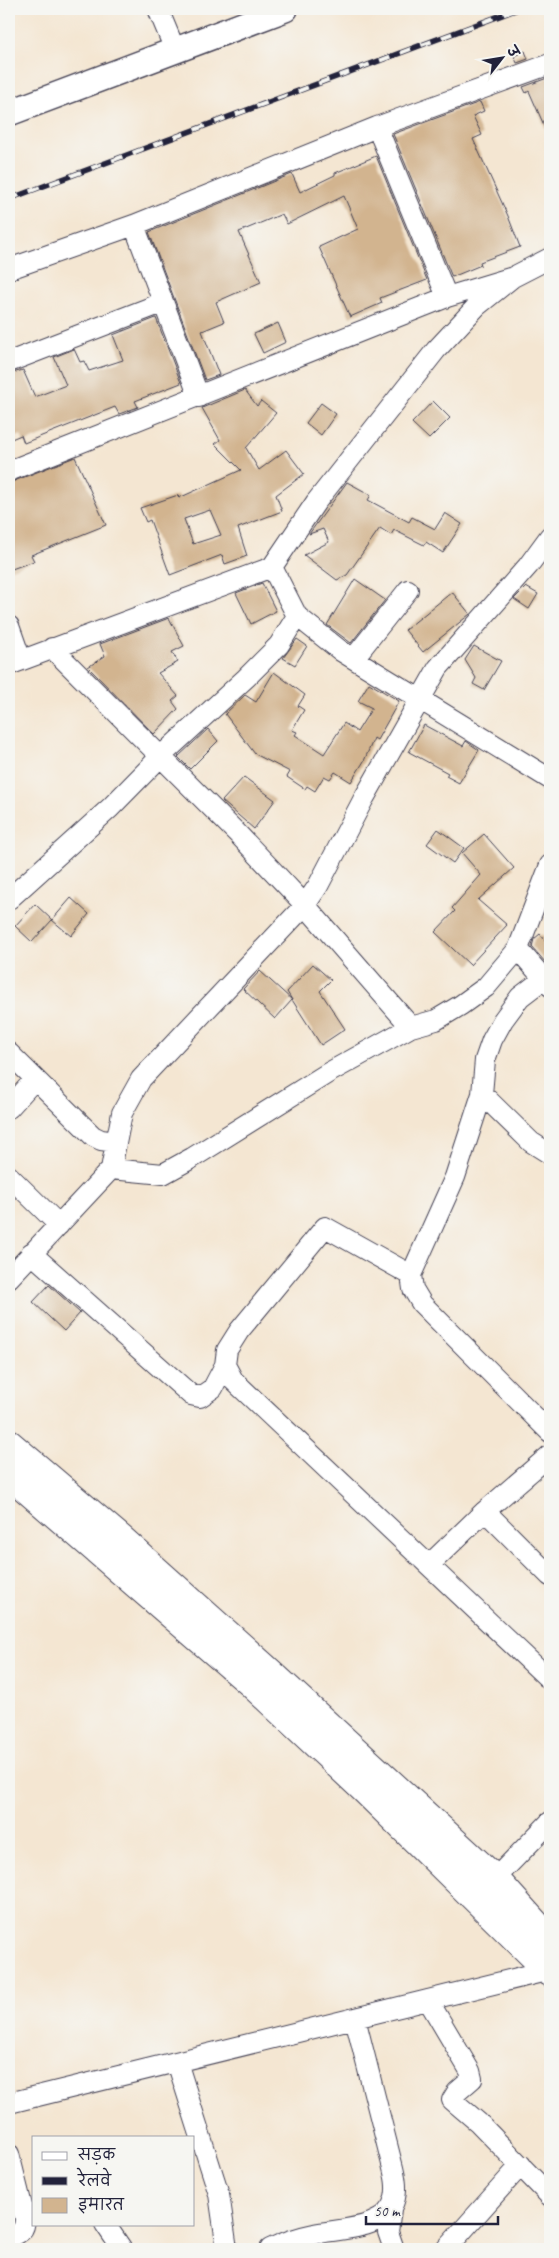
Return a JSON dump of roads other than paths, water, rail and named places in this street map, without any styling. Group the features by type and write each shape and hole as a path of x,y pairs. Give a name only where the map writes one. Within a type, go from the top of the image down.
{"main road":[{"path":"9,1444 122,1540 266,1669 485,1889 550,1971"},
{"path":"9,1474 485,1889 550,1940"}],"street":[{"path":"158,9 175,50"},
{"path":"9,113 285,9"},
{"path":"9,269 134,225 377,127 550,64"},
{"path":"377,127 447,297"},
{"path":"134,225 199,397"},
{"path":"9,472 447,297 513,277 550,258"},
{"path":"9,626 15,662 272,567 316,502 436,350 477,306 513,277"},
{"path":"9,362 162,303"},
{"path":"9,1278 111,1168 122,1113 141,1080 305,905 318,886 363,800 422,700 438,668 528,566 550,536"},
{"path":"272,567 297,616 341,650 550,779"},
{"path":"354,658 408,590"},
{"path":"9,899 110,808 161,756 279,645 297,616"},
{"path":"52,648 161,756 305,905 411,1027"},
{"path":"111,1168 163,1174 192,1158 328,1072 411,1027 436,1020 461,1005 486,987 518,949 550,865"},
{"path":"518,949 548,979 520,997 502,1020 492,1040 486,1060 482,1094 455,1177 410,1275 413,1289 422,1304 550,1432"},
{"path":"9,1053 93,1136 101,1140 116,1142"},
{"path":"9,1108 35,1079"},
{"path":"482,1094 526,1137 550,1154"},
{"path":"9,1176 59,1225"},
{"path":"31,1253 191,1395 200,1397 213,1388 225,1365 227,1350 239,1331 325,1227 410,1275"},
{"path":"225,1365 233,1380 550,1680"},
{"path":"429,1565 485,1511 550,1455"},
{"path":"485,1511 550,1576"},
{"path":"485,1889 550,1822"},
{"path":"9,2103 550,1971"},
{"path":"428,2000 470,2071 472,2079 457,2092 452,2100 521,2165 550,2196"},
{"path":"356,2018 396,2181 388,2232 394,2249"},
{"path":"177,2062 218,2194 227,2249"},
{"path":"9,2154 25,2218 23,2230"},
{"path":"446,2249 521,2165"},
{"path":"270,2249 282,2243 314,2234 360,2226 379,2220 391,2209"},
{"path":"106,2226 122,2249"}],"railway":[{"path":"9,199 518,9"}]}
